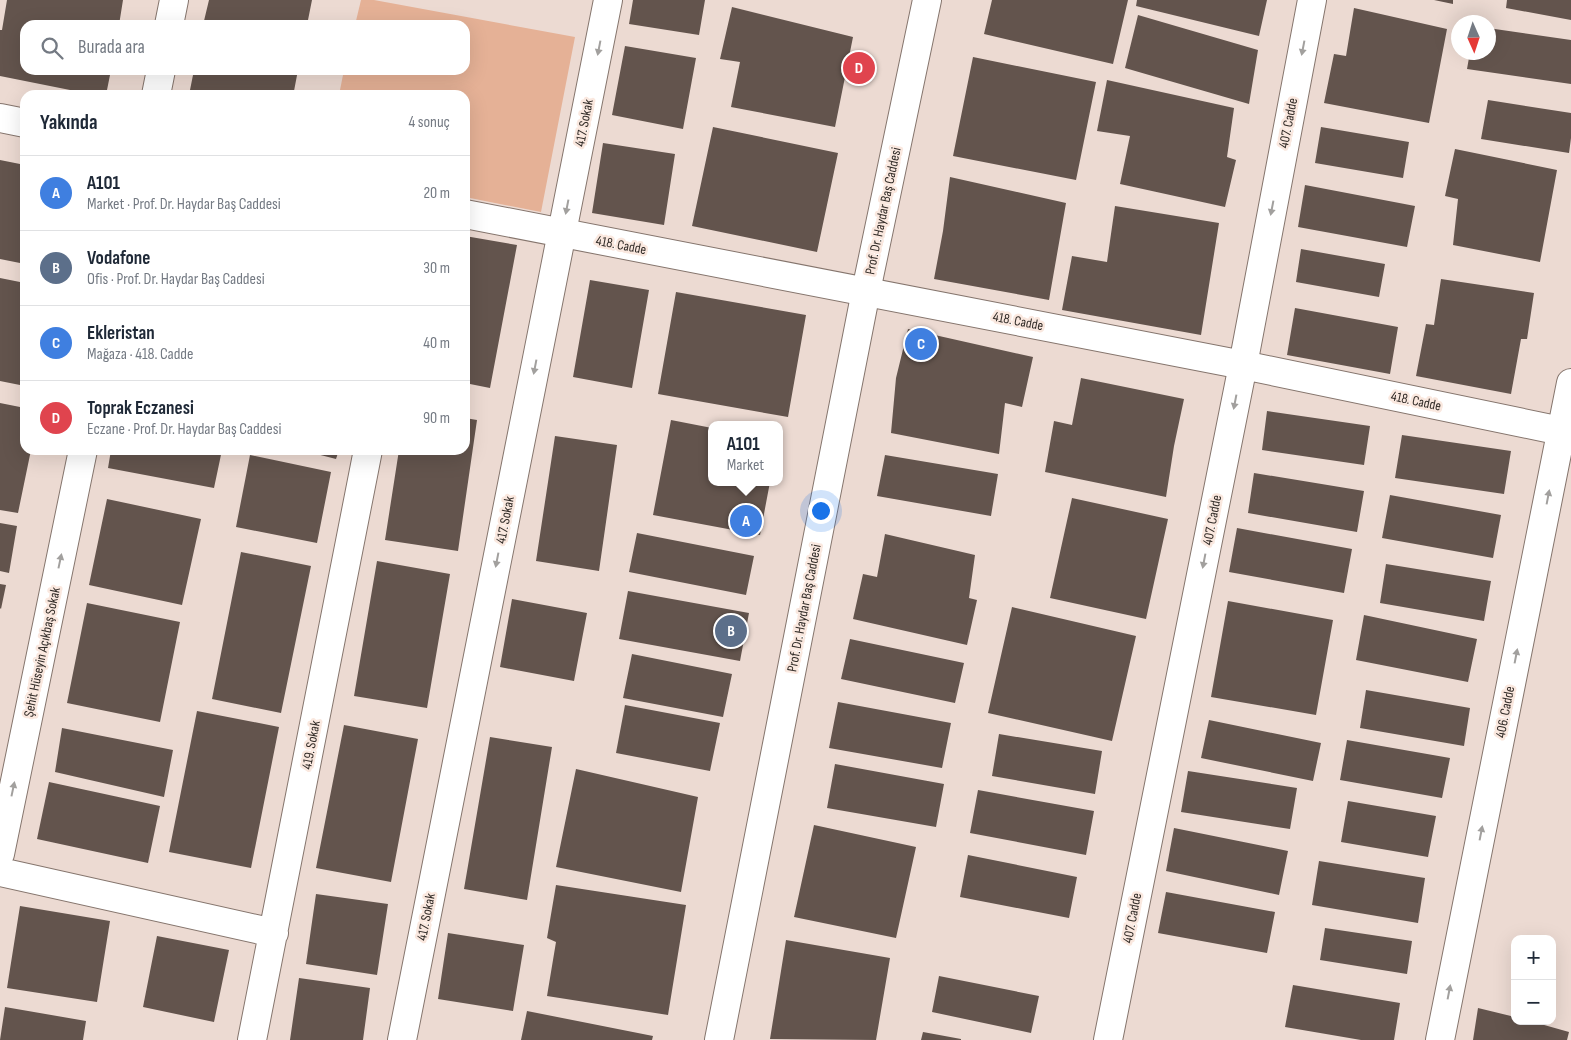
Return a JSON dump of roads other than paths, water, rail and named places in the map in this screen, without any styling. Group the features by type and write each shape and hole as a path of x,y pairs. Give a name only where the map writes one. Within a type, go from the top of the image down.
{"street":[{"path":"170,20 174,0"},
{"name":"417. Sokak","path":"402,1040 608,0"},
{"name":"Prof. Dr. Haydar Baş Caddesi","path":"719,1040 866,291 927,0"},
{"name":"407. Cadde","path":"1108,1040 1243,365 1312,0"},
{"path":"157,90 160,75"},
{"path":"0,118 20,122"},
{"name":"418. Cadde","path":"470,215 1243,365 1566,432"},
{"name":"406. Cadde","path":"1440,1040 1566,432 1571,383"},
{"name":"Şehit Hüseyin Açıkbaş Sokak","path":"0,854 82,455"},
{"name":"419. Sokak","path":"252,1040 367,455"},
{"path":"0,872 274,933"}],"place":[{"name":"Toprak Eczanesi","path":"859,68"},
{"name":"Ekleristan","path":"921,344"},
{"name":"A101","path":"746,521"},
{"name":"Vodafone","path":"731,631"}]}
